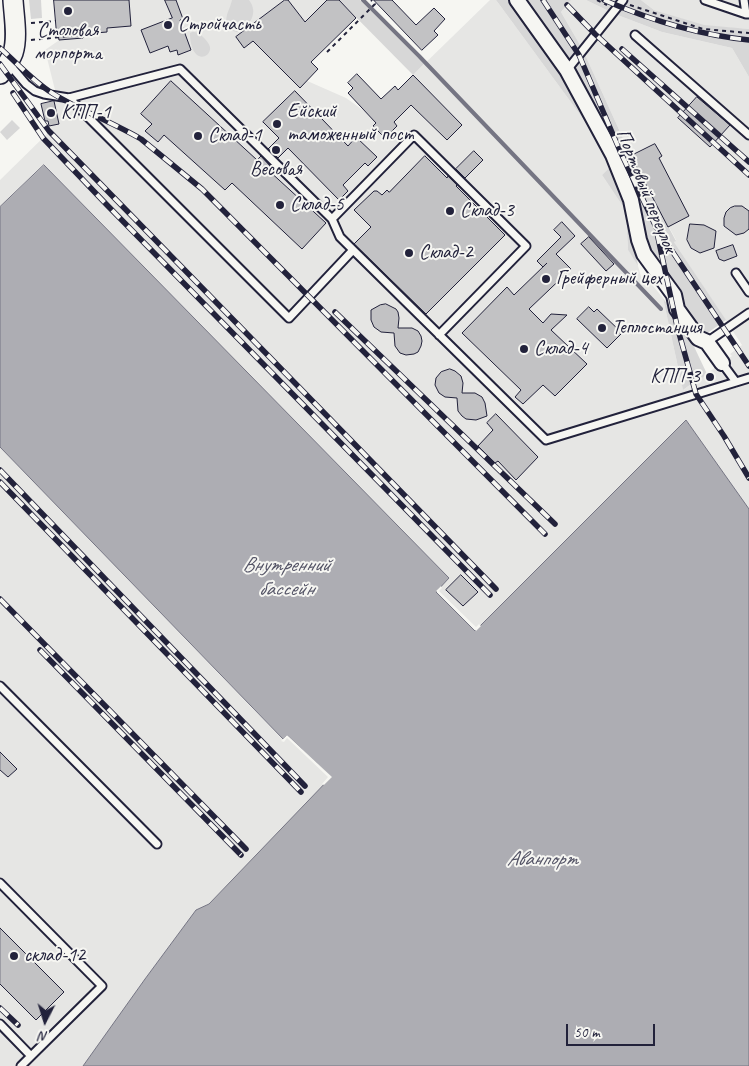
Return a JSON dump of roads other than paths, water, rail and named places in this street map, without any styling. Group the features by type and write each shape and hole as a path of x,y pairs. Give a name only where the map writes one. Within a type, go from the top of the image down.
{"street":[{"path":"4,68 13,52 15,40 13,0"},
{"name":"Портовый переулок","path":"517,0 567,70 613,155 631,200 639,240 644,254 674,295 677,309 698,338 707,342 722,363"}],"lane":[{"path":"567,70 622,0"},
{"path":"705,0 747,14"},
{"path":"744,0 747,14"},
{"path":"636,35 749,136"},
{"path":"4,68 35,91 69,98 180,69 332,219 340,237 546,440 749,378"},
{"path":"69,98 290,318 353,250"},
{"path":"332,219 414,135 526,246 439,335"},
{"path":"736,273 749,292"},
{"path":"707,342 749,313"},
{"path":"722,363 736,382"},
{"path":"0,686 157,844"},
{"path":"0,883 102,986 21,1066"},
{"path":"0,1024 31,1056"}],"water":[{"name":"Аванпорт","path":"44,165 449,578 436,592 475,631 686,420 749,509 749,1066 83,1066 196,910 209,904 331,777 287,735 283,739 0,447 0,207"}],"waterway":[{"path":"363,0 661,309"}],"railway":[{"path":"543,0 579,55 620,151 656,227 749,366"},
{"path":"604,0 675,26 730,38 749,40"},
{"path":"567,5 595,34 749,175"},
{"path":"0,48 52,93 141,139 202,189 545,534"},
{"path":"622,49 749,162"},
{"path":"0,64 49,131 496,589"},
{"path":"13,93 43,138 490,595"},
{"path":"657,233 677,326 696,394 749,478"},
{"path":"335,312 555,524"},
{"path":"0,470 305,786"},
{"path":"0,482 301,792"},
{"path":"0,599 246,849"},
{"path":"40,650 241,855"},
{"path":"0,1008 18,1025"}],"place":[{"name":"Столовая морпорта","path":"68,11"},
{"name":"Стройчасть","path":"168,25"},
{"name":"КПП-1","path":"51,113"},
{"name":"Ейский таможенный пост","path":"277,124"},
{"name":"Склад-1","path":"198,136"},
{"name":"Весовая","path":"276,150"},
{"name":"Склад-5","path":"280,205"},
{"name":"Склад-3","path":"450,211"},
{"name":"Склад-2","path":"409,253"},
{"name":"Грейферный цех","path":"546,279"},
{"name":"Теплостанция","path":"602,328"},
{"name":"Склад-4","path":"524,349"},
{"name":"КПП-3","path":"710,377"},
{"name":"склад-12","path":"14,956"}],"water label":[{"name":"Внутренний бассейн","path":"286,577"}]}
